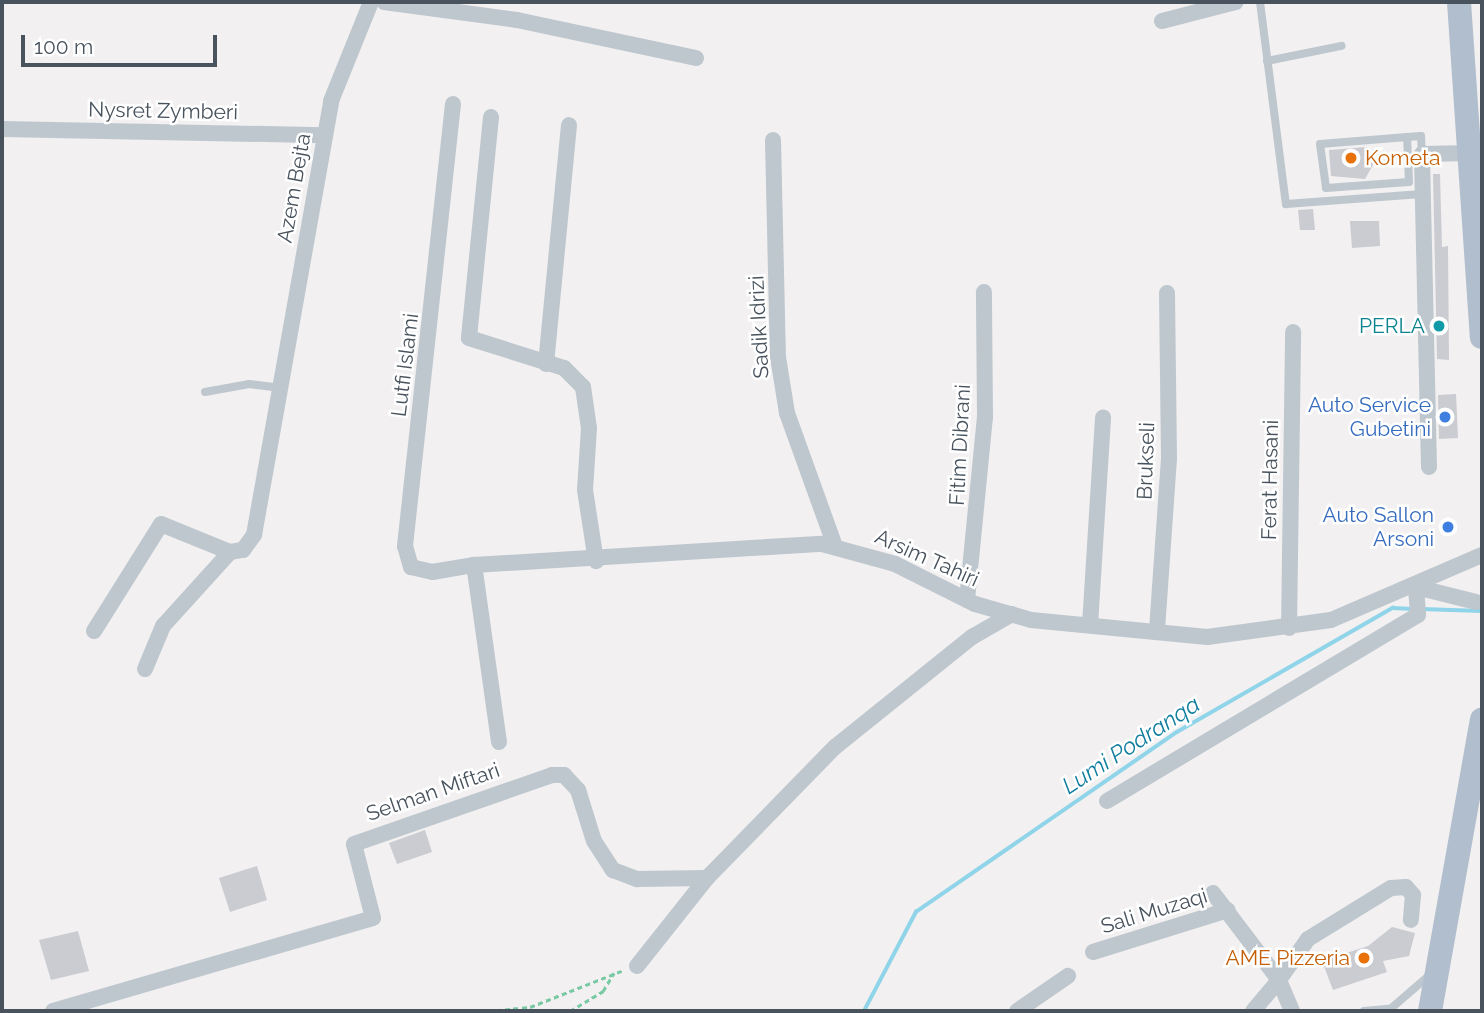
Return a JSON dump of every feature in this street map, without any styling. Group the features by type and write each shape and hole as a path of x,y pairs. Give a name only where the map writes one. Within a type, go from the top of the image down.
{"main road":[{"path":"1459,2 1482,337"},
{"path":"1476,2 1482,83"},
{"path":"1430,1011 1482,720"}],"street":[{"name":"Azem Bejta","path":"145,669 163,626 230,552 243,550 254,536 283,389 323,135 371,2"},
{"path":"384,2 517,20 696,58"},
{"path":"1162,21 1236,2"},
{"name":"Lutfi Islami","path":"453,104 405,546 411,567 432,572 474,565"},
{"path":"492,117 469,338 564,368 583,387 589,428 585,490 596,561"},
{"path":"546,364 569,125"},
{"name":"Nysret Zymberi","path":"2,129 323,135"},
{"name":"Sadik Idrizi","path":"773,140 778,357 788,413 835,546"},
{"path":"1429,467 1422,154 1471,153"},
{"name":"Fitim Dibrani","path":"967,600 985,416 984,292"},
{"name":"Brukseli","path":"1157,630 1169,458 1167,293"},
{"name":"Ferat Hasani","path":"1289,628 1293,332"},
{"path":"1090,625 1103,417"},
{"path":"94,631 161,524 230,552"},
{"name":"Arsim Tahiri","path":"474,565 596,561 783,542 835,546 895,564 967,600 1012,614 1207,637 1289,628 1417,601 1482,555"},
{"path":"474,565 499,742"},
{"path":"1107,801 1417,601 1476,602"},
{"path":"637,965 707,878 835,747 972,637 1012,614"},
{"name":"Selman Miftari","path":"53,1011 373,918 354,844 552,775 564,775 578,790 594,841 613,870 637,879 707,878"},
{"path":"1253,1011 1308,939 1391,888 1406,887 1413,895 1411,920"},
{"name":"Sali Muzaqi","path":"1213,893 1279,980 1292,1011"},
{"name":"Sali Muzaqi","path":"1093,952 1227,910"},
{"path":"1017,1011 1068,976"}],"lane":[{"path":"1260,2 1286,204 1422,194"},
{"path":"1267,61 1341,46"},
{"path":"1407,137 1409,182 1326,188 1320,144 1407,137 1421,136 1422,154"},
{"path":"205,392 249,384 283,389"},
{"path":"1364,1011 1388,1010 1439,966"}],"path":[{"path":"488,1011 530,1007 637,965"},
{"path":"570,1011 603,991 614,973"}],"building":[{"name":"Kometa","path":"1367,147 1374,163 1365,179 1331,176 1329,150"},
{"path":"1433,174 1440,174 1442,247 1448,246 1449,360 1437,359"},
{"path":"1313,209 1315,230 1300,230 1298,210"},
{"path":"1350,221 1379,221 1380,246 1352,248"},
{"name":"Auto Service Gubetini","path":"1456,394 1458,438 1439,439 1438,395"},
{"path":"425,830 432,852 397,864 389,843"},
{"path":"257,866 267,900 230,912 219,878"},
{"name":"AME Pizzeria","path":"1392,927 1415,933 1409,956 1383,961 1387,972 1333,990 1322,961 1368,946"},
{"path":"78,931 89,971 51,980 39,940"}],"waterway":[{"name":"Lumi Podranqa","path":"864,1011 916,912 1177,732 1393,608 1413,609"},
{"name":"Lumi Podranqa","path":"1421,609 1482,611"}],"place":[{"name":"Kometa","path":"1351,158"},
{"name":"PERLA","path":"1439,326"},
{"name":"Auto Service Gubetini","path":"1445,417"},
{"name":"Auto Sallon Arsoni","path":"1448,527"},
{"name":"AME Pizzeria","path":"1364,958"}]}
